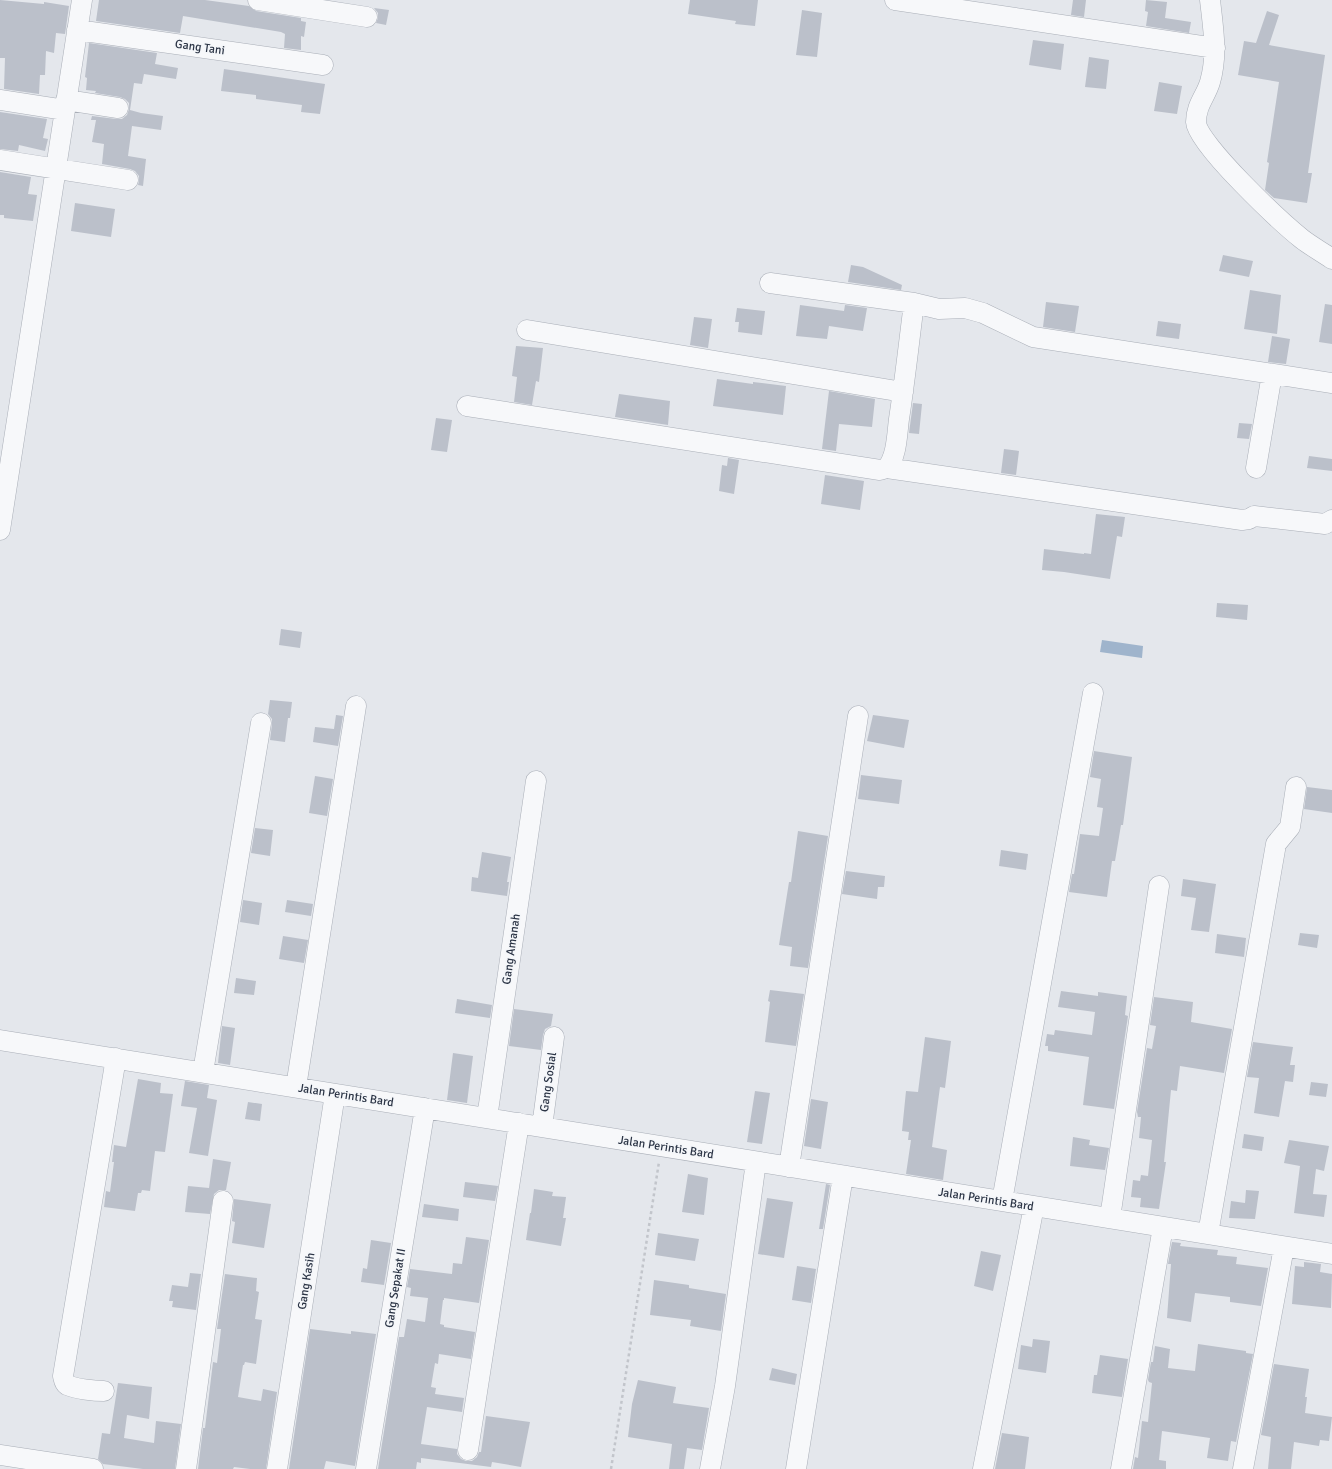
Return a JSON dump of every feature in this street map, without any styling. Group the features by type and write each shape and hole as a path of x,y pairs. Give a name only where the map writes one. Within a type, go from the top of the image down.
{"street":[{"path":"0,530 82,0"},
{"path":"258,0 367,17"},
{"path":"895,0 1215,48"},
{"path":"1210,0 1215,48 1214,63 1210,83 1200,102 1196,123 1201,134 1214,152 1255,196 1301,238 1332,259"},
{"name":"Gang Tani","path":"77,30 323,65"},
{"path":"0,100 118,108"},
{"path":"0,160 128,180"},
{"path":"770,283 939,309 965,308 983,312 1033,337 1332,383"},
{"path":"887,468 894,454 914,304"},
{"path":"527,330 903,392"},
{"path":"1256,468 1272,374"},
{"path":"467,406 880,470 887,468 1242,520 1254,516 1325,524 1332,520"},
{"path":"1002,1201 1092,694"},
{"path":"296,1087 356,706"},
{"path":"789,1167 858,716"},
{"path":"203,1072 261,723"},
{"name":"Gang Amanah","path":"487,1118 536,781"},
{"path":"1208,1234 1276,844 1290,827 1296,787"},
{"path":"1110,1218 1159,886"},
{"name":"Gang Sosial","path":"542,1127 554,1037"},
{"name":"Jalan Perintis Bard","path":"0,1040 1332,1254"},
{"path":"104,1391 68,1385 64,1382 63,1376 116,1058"},
{"name":"Gang Kasih","path":"278,1469 335,1094"},
{"name":"Gang Sepakat II","path":"366,1469 425,1108"},
{"path":"468,1450 519,1123"},
{"path":"710,1469 725,1386 756,1162"},
{"path":"796,1469 843,1176"},
{"path":"186,1469 223,1200"},
{"path":"983,1469 1034,1206"},
{"path":"1121,1469 1163,1227"},
{"path":"1243,1469 1284,1247"},
{"path":"0,1455 92,1469"}],"path":[{"path":"611,1469 662,1146"}],"water":[{"path":"1102,640 1143,646 1142,658 1100,652"}],"building":[{"path":"0,0 44,4 44,2 69,6 65,34 56,33 54,53 46,51 45,75 40,75 39,94 4,89 5,58 0,58"},
{"path":"99,0 205,0 249,6 256,11 301,18 301,21 306,22 304,37 301,36 301,50 284,48 285,34 281,32 183,16 180,33 96,21"},
{"path":"690,0 758,0 755,26 735,24 736,21 688,14"},
{"path":"1073,0 1086,0 1084,17 1071,15"},
{"path":"1146,0 1167,2 1165,18 1191,22 1189,33 1146,26 1148,12 1145,11"},
{"path":"374,8 389,10 386,25 376,23 378,13"},
{"path":"802,10 822,13 817,57 796,55"},
{"path":"1267,11 1279,15 1269,45 1325,55 1308,173 1312,173 1307,203 1274,198 1265,190 1269,163 1267,162 1279,82 1238,75 1244,41 1256,43"},
{"path":"1033,40 1064,44 1061,70 1029,65"},
{"path":"89,43 157,53 155,64 178,68 176,79 144,74 142,84 134,83 130,110 163,116 161,130 132,126 128,156 146,159 143,186 138,185 139,176 135,171 102,164 104,144 92,142 96,120 91,120 92,116 122,119 127,115 129,103 120,97 86,90 87,78 85,77"},
{"path":"1089,57 1109,60 1106,89 1085,87"},
{"path":"224,69 325,84 320,114 301,112 302,105 256,99 256,95 221,91"},
{"path":"1159,82 1182,86 1177,114 1154,111"},
{"path":"0,112 47,119 43,138 48,139 45,151 19,145 18,151 0,149"},
{"path":"0,172 31,177 28,194 37,195 33,221 4,218 4,215 0,215"},
{"path":"75,203 115,209 111,237 71,231"},
{"path":"1223,255 1253,261 1249,277 1219,271"},
{"path":"851,265 863,267 902,285 901,290 848,282"},
{"path":"1250,290 1281,295 1277,334 1244,329"},
{"path":"1046,302 1079,306 1075,332 1043,327"},
{"path":"1325,304 1332,305 1332,344 1319,342"},
{"path":"800,305 844,311 845,305 867,308 863,331 829,326 827,339 796,336"},
{"path":"737,308 765,311 762,335 738,332 739,322 735,322"},
{"path":"694,317 712,319 708,348 690,345"},
{"path":"1158,321 1181,324 1179,339 1156,336"},
{"path":"1272,336 1290,339 1286,364 1268,362"},
{"path":"516,346 543,348 539,382 536,381 532,405 514,402 517,377 512,376"},
{"path":"717,379 753,384 753,382 786,386 783,415 713,406"},
{"path":"829,391 875,399 872,427 839,424 836,451 822,449"},
{"path":"619,394 670,401 668,425 615,417"},
{"path":"913,403 922,404 919,434 909,433"},
{"path":"436,418 452,420 447,452 431,450"},
{"path":"1239,423 1252,424 1249,439 1237,438"},
{"path":"1004,449 1019,451 1016,475 1001,473"},
{"path":"1309,456 1332,459 1332,471 1307,468"},
{"path":"728,458 739,460 734,494 719,491 722,465 727,466"},
{"path":"825,475 864,481 860,510 821,504"},
{"path":"1096,514 1125,517 1122,537 1117,536 1110,579 1042,570 1044,549 1091,554"},
{"path":"1217,603 1248,605 1247,620 1216,617"},
{"path":"281,629 302,632 300,648 279,645"},
{"path":"270,700 292,702 285,742 270,740 272,719 268,714"},
{"path":"336,715 343,716 338,746 313,742 315,727 334,729"},
{"path":"873,715 909,720 904,748 867,741"},
{"path":"1094,751 1132,757 1123,825 1121,825 1115,861 1112,861 1107,897 1069,892 1072,874 1074,874 1080,834 1099,836 1103,808 1097,807 1101,779 1090,777"},
{"path":"861,775 902,780 899,804 858,799"},
{"path":"315,776 333,779 327,816 309,813"},
{"path":"1307,787 1332,790 1332,813 1304,809"},
{"path":"255,828 273,830 270,856 251,853"},
{"path":"798,831 828,836 808,968 790,966 792,947 779,945 789,882 791,882"},
{"path":"1001,850 1028,854 1026,870 999,866"},
{"path":"482,852 511,857 507,882 509,882 507,896 471,891 472,877 478,878"},
{"path":"846,871 885,876 884,887 878,887 877,899 842,894"},
{"path":"1183,879 1216,884 1209,932 1191,930 1196,898 1181,896"},
{"path":"243,900 262,903 259,925 240,922"},
{"path":"287,900 313,904 311,916 285,912"},
{"path":"1300,933 1319,935 1317,948 1298,945"},
{"path":"1217,934 1246,938 1244,957 1215,953"},
{"path":"283,936 308,940 304,963 279,959"},
{"path":"236,978 256,981 254,995 234,993"},
{"path":"770,990 804,994 796,1046 765,1042"},
{"path":"1061,991 1098,996 1098,992 1127,996 1125,1015 1128,1016 1114,1109 1083,1105 1089,1057 1048,1051 1048,1046 1045,1046 1047,1034 1054,1035 1055,1030 1092,1035 1095,1012 1058,1007"},
{"path":"1154,997 1193,1002 1191,1022 1232,1029 1224,1073 1180,1066 1177,1091 1171,1090 1164,1162 1166,1162 1159,1209 1140,1207 1141,1198 1131,1197 1133,1180 1140,1181 1141,1175 1148,1176 1152,1140 1139,1138 1141,1117 1138,1117 1137,1112 1147,1048 1152,1049 1156,1026 1150,1025"},
{"path":"457,999 492,1005 490,1018 455,1013"},
{"path":"514,1009 553,1014 551,1026 545,1029 543,1035 541,1050 509,1046"},
{"path":"222,1026 235,1028 230,1065 218,1063"},
{"path":"925,1037 951,1041 945,1088 940,1087 932,1147 947,1150 943,1180 906,1174 911,1140 908,1140 909,1132 902,1131 906,1091 918,1092"},
{"path":"1253,1042 1293,1047 1290,1065 1295,1065 1293,1082 1285,1081 1279,1117 1254,1113 1259,1078 1247,1077"},
{"path":"453,1053 473,1056 467,1103 447,1100"},
{"path":"138,1079 161,1083 160,1093 173,1094 165,1152 155,1151 150,1191 142,1190 141,1193 138,1193 135,1211 104,1207 106,1191 110,1192 114,1162 112,1162 114,1145 126,1147"},
{"path":"185,1081 209,1085 207,1098 217,1100 208,1156 189,1153 197,1108 181,1106"},
{"path":"1311,1082 1328,1084 1326,1097 1309,1095"},
{"path":"755,1091 770,1093 762,1144 747,1142"},
{"path":"811,1099 828,1102 821,1149 804,1146"},
{"path":"248,1102 262,1104 260,1121 245,1119"},
{"path":"1244,1134 1264,1137 1262,1151 1242,1148"},
{"path":"1073,1137 1090,1140 1089,1145 1109,1148 1105,1170 1070,1166"},
{"path":"1289,1140 1329,1146 1324,1171 1316,1169 1313,1194 1327,1195 1324,1217 1294,1213 1300,1166 1284,1163"},
{"path":"213,1159 231,1162 226,1190 219,1190 214,1194 210,1214 185,1212 188,1186 209,1188"},
{"path":"688,1174 708,1178 704,1215 682,1212"},
{"path":"465,1182 498,1186 495,1201 463,1197"},
{"path":"826,1184 830,1185 823,1229 819,1229"},
{"path":"534,1189 553,1192 552,1196 566,1197 563,1218 566,1218 561,1246 526,1240"},
{"path":"1246,1190 1259,1191 1255,1219 1229,1218 1231,1201 1245,1203"},
{"path":"767,1198 793,1202 784,1258 758,1254"},
{"path":"234,1199 271,1204 264,1248 232,1243 235,1222 232,1221"},
{"path":"424,1204 459,1209 458,1221 422,1217"},
{"path":"658,1233 699,1239 695,1261 655,1255"},
{"path":"466,1237 489,1240 479,1303 444,1298 440,1324 444,1325 444,1327 475,1332 471,1359 439,1354 438,1364 435,1363 431,1387 436,1388 435,1394 464,1398 462,1412 427,1407 421,1444 457,1449 457,1454 461,1459 472,1461 477,1457 479,1452 481,1452 486,1416 530,1422 521,1467 492,1462 491,1467 421,1458 421,1463 417,1462 416,1469 378,1469 399,1337 404,1337 407,1319 425,1322 428,1298 410,1296 411,1288 407,1287 410,1269 452,1274 453,1263 462,1264"},
{"path":"371,1240 391,1243 384,1285 361,1282 363,1268 367,1269"},
{"path":"1172,1242 1181,1243 1180,1246 1218,1250 1217,1255 1237,1257 1236,1264 1268,1268 1261,1306 1230,1302 1230,1297 1195,1293 1191,1322 1167,1318 1171,1264 1168,1264"},
{"path":"981,1251 1001,1255 993,1291 974,1286"},
{"path":"1304,1262 1321,1264 1320,1272 1332,1274 1331,1308 1292,1304 1295,1266 1304,1267"},
{"path":"797,1266 816,1269 811,1303 792,1300"},
{"path":"190,1273 201,1274 196,1310 172,1307 173,1301 169,1301 172,1285 188,1287"},
{"path":"225,1274 257,1278 256,1291 259,1292 255,1319 262,1320 256,1364 245,1362 243,1365 238,1397 261,1401 263,1389 277,1392 266,1469 234,1467 233,1469 198,1469 203,1428 205,1428 213,1362 217,1363 221,1329 217,1329"},
{"path":"654,1280 689,1285 689,1288 726,1294 721,1331 690,1326 691,1320 650,1315"},
{"path":"310,1329 351,1334 351,1331 376,1334 355,1466 326,1461 324,1469 289,1469"},
{"path":"1033,1339 1050,1341 1046,1373 1018,1369 1021,1345 1032,1347"},
{"path":"1198,1344 1246,1351 1246,1353 1253,1354 1236,1442 1231,1441 1228,1461 1207,1458 1210,1438 1162,1431 1159,1460 1166,1461 1166,1469 1133,1469 1135,1457 1138,1458 1142,1421 1148,1422 1152,1383 1148,1380 1151,1362 1153,1362 1155,1346 1170,1349 1168,1368 1195,1371"},
{"path":"1100,1355 1128,1359 1122,1397 1092,1393 1094,1375 1097,1375"},
{"path":"1274,1364 1309,1369 1305,1397 1307,1397 1305,1413 1332,1417 1329,1441 1320,1440 1319,1446 1294,1442 1291,1469 1268,1469 1271,1437 1261,1435"},
{"path":"772,1368 797,1374 795,1385 769,1380"},
{"path":"638,1380 676,1387 673,1403 709,1408 702,1450 687,1448 684,1469 669,1469 672,1444 628,1437 632,1404"},
{"path":"118,1383 152,1387 149,1419 127,1415 124,1438 154,1443 156,1421 181,1424 175,1469 143,1469 103,1464 98,1459 102,1433 110,1434"},
{"path":"1002,1433 1029,1437 1025,1469 995,1469"}]}
